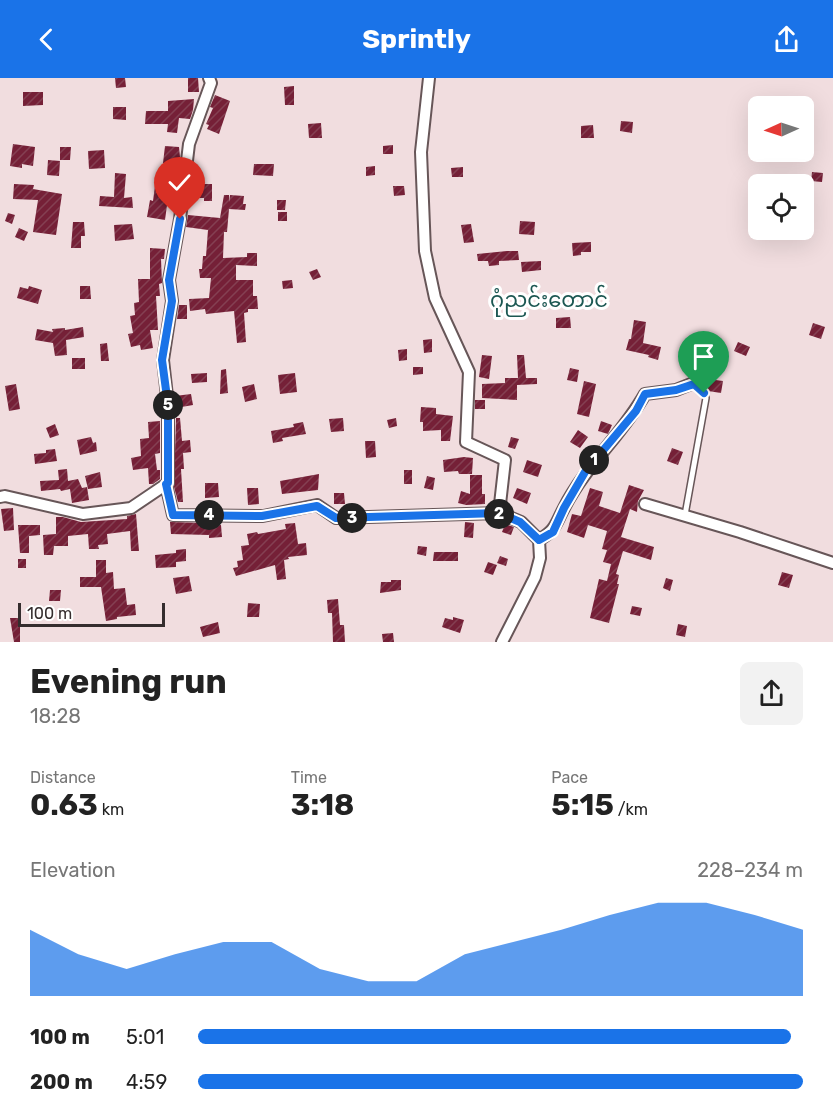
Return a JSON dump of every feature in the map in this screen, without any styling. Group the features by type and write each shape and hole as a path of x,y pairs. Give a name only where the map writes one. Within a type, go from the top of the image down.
{"street":[{"path":"0,497 5,496 83,514 131,508 168,483 168,405 162,360 172,301 169,280 180,219 189,144 211,83 209,78"},
{"path":"429,78 421,152 425,251 435,298 469,372 466,442 505,460 499,513"},
{"path":"539,540 553,532 585,472 636,411 645,394 676,390 697,382"},
{"path":"166,484 173,515 262,516 317,506 336,518 499,513 520,522 539,540 540,558 535,578 502,642"},
{"path":"645,504 833,563"}],"lane":[{"path":"685,515 706,398 697,382"}],"building":[{"path":"115,78 125,78 126,87 116,88"},
{"path":"188,78 198,78 199,92 188,92"},
{"path":"294,86 294,105 285,105 284,87"},
{"path":"23,92 43,92 43,105 23,106"},
{"path":"215,95 230,101 219,134 207,129 209,125 206,124 213,108 210,107"},
{"path":"194,99 190,119 179,118 177,133 167,132 168,124 145,124 146,111 168,111 168,101"},
{"path":"113,107 126,107 126,120 113,119"},
{"path":"621,121 633,122 632,133 620,131"},
{"path":"321,123 322,138 309,138 308,124"},
{"path":"593,125 594,138 581,138 581,126"},
{"path":"13,144 35,147 33,166 22,164 22,168 10,166"},
{"path":"393,145 393,154 383,154 383,146"},
{"path":"165,146 179,147 180,157 174,199 168,198 165,220 147,217 150,200 153,201 155,186 167,188 170,166 163,163"},
{"path":"60,147 71,147 70,160 60,160"},
{"path":"104,150 105,168 89,169 88,151"},
{"path":"48,160 60,161 59,176 47,175"},
{"path":"254,164 274,164 273,176 253,175"},
{"path":"375,166 375,175 366,176 366,167"},
{"path":"463,167 463,177 452,177 451,168"},
{"path":"812,172 823,173 822,182 814,181 814,174"},
{"path":"115,173 126,174 124,198 132,197 133,208 99,206 100,196 114,197"},
{"path":"14,184 34,185 33,189 62,194 56,235 33,232 38,200 13,199"},
{"path":"192,184 212,184 212,201 204,201 204,198 190,198"},
{"path":"393,186 404,186 405,195 394,196"},
{"path":"224,195 229,195 230,202 230,195 244,196 243,204 246,204 245,210 229,209 227,232 224,232 223,258 247,257 247,253 257,253 257,266 236,265 236,280 253,280 253,296 257,296 258,309 248,309 248,312 244,313 246,342 237,343 234,311 206,314 205,309 190,311 189,299 209,298 211,278 200,278 199,269 202,269 203,256 206,256 208,230 186,227 188,215 220,218"},
{"path":"277,200 286,200 285,210 277,210"},
{"path":"278,212 287,212 287,221 278,221"},
{"path":"8,213 15,215 12,224 5,221"},
{"path":"520,221 535,222 534,235 519,234"},
{"path":"73,222 84,222 85,236 81,236 81,248 71,248"},
{"path":"132,224 134,239 115,241 114,225"},
{"path":"471,224 474,242 464,243 461,225"},
{"path":"19,228 28,232 24,241 15,237"},
{"path":"591,242 591,252 581,252 581,255 573,256 572,243"},
{"path":"150,248 165,249 164,259 161,259 160,296 156,296 158,330 150,330 153,348 141,350 140,345 131,347 128,334 133,333 130,316 135,315 134,303 139,302 138,279 150,279"},
{"path":"518,251 519,260 499,261 499,265 489,266 488,261 478,261 477,254"},
{"path":"541,261 541,270 522,272 521,262"},
{"path":"317,269 321,277 313,280 309,272"},
{"path":"292,280 293,288 283,289 282,281"},
{"path":"29,286 42,290 38,304 17,298 20,287 28,289"},
{"path":"80,286 90,286 91,299 80,299"},
{"path":"179,305 187,305 187,319 177,319"},
{"path":"570,317 571,328 556,328 556,318"},
{"path":"634,320 646,322 643,343 661,347 658,360 648,357 649,355 626,350 629,339 631,339"},
{"path":"813,323 825,327 821,339 809,335"},
{"path":"83,327 84,337 66,340 67,355 55,356 53,343 35,340 37,329 53,332 52,329 65,328 65,330"},
{"path":"432,339 432,352 424,353 423,340"},
{"path":"738,342 750,347 746,356 734,351"},
{"path":"107,343 109,361 101,361 100,344"},
{"path":"407,349 407,360 399,361 398,350"},
{"path":"482,355 492,356 489,379 479,377"},
{"path":"517,355 524,355 526,378 537,378 537,384 517,385 517,400 482,398 482,384 505,383 505,378 518,378"},
{"path":"72,358 85,358 85,369 72,369"},
{"path":"413,367 423,367 423,374 413,375"},
{"path":"570,368 579,370 577,382 567,380"},
{"path":"226,369 228,393 220,394 221,370"},
{"path":"207,373 207,382 192,383 191,374"},
{"path":"295,373 297,392 280,394 278,375"},
{"path":"708,379 723,381 721,393 708,391 704,387"},
{"path":"584,381 596,384 589,417 577,414"},
{"path":"16,384 20,409 9,411 5,386"},
{"path":"254,384 257,399 245,402 242,387"},
{"path":"191,394 193,405 176,408 175,396"},
{"path":"475,400 485,400 485,409 475,409"},
{"path":"421,407 436,408 436,414 453,416 450,441 441,441 441,430 423,431 423,422 420,422"},
{"path":"176,418 180,418 182,441 190,440 191,452 183,453 184,469 181,469 183,502 178,502 174,487"},
{"path":"343,418 344,431 331,432 329,419"},
{"path":"396,418 397,426 389,428 387,420"},
{"path":"160,421 160,453 155,454 160,479 149,484 148,468 133,470 131,458 141,456 140,439 149,438 148,422"},
{"path":"601,421 612,425 608,434 598,431"},
{"path":"303,422 306,434 282,438 283,441 273,443 271,431 294,427 293,424"},
{"path":"55,424 59,435 50,438 46,428"},
{"path":"578,430 588,437 580,448 570,442"},
{"path":"91,437 93,443 96,442 97,451 80,455 77,440"},
{"path":"511,437 519,439 515,449 508,447"},
{"path":"365,441 375,441 376,457 366,458"},
{"path":"672,448 683,452 678,465 667,461"},
{"path":"55,449 57,461 35,464 34,454 46,453 46,450"},
{"path":"473,458 472,474 459,474 458,471 444,472 443,460"},
{"path":"527,460 542,465 538,477 523,472"},
{"path":"67,469 68,481 78,479 82,488 87,487 89,500 72,503 70,489 41,491 40,481 59,480 58,470"},
{"path":"404,470 412,470 412,484 404,484"},
{"path":"100,472 102,487 88,489 85,476"},
{"path":"319,474 318,490 282,494 280,481"},
{"path":"470,475 482,475 482,494 485,494 485,504 458,503 461,491 470,494"},
{"path":"427,476 435,478 433,490 424,488"},
{"path":"205,483 218,483 219,497 205,498"},
{"path":"629,485 644,490 638,501 637,512 630,509 621,537 654,547 651,560 623,551 616,574 619,575 617,584 619,584 609,623 590,618 599,579 607,581 611,564 603,562 607,550 602,549 607,531 588,525 584,538 567,532 572,514 581,516 590,488 603,492 599,506 620,513"},
{"path":"247,488 258,488 259,504 248,505"},
{"path":"517,488 531,493 527,504 513,498"},
{"path":"334,493 344,493 345,504 334,504"},
{"path":"13,508 14,530 4,531 1,509"},
{"path":"136,514 139,551 131,551 130,531 107,534 108,544 98,545 99,549 89,549 88,534 68,536 68,546 54,546 53,555 44,555 43,535 56,534 56,517 81,522 127,519 127,516"},
{"path":"170,522 207,523 207,527 221,525 222,537 171,534"},
{"path":"465,522 474,523 473,538 464,537"},
{"path":"295,523 298,544 306,543 307,555 288,557 289,559 284,560 286,579 277,580 275,565 236,576 233,568 238,567 237,561 243,560 241,546 249,545 247,534 286,529 285,524"},
{"path":"505,524 514,527 511,535 502,532"},
{"path":"18,525 40,525 40,535 29,536 29,553 20,553"},
{"path":"418,546 427,547 426,556 417,554"},
{"path":"186,549 186,561 176,562 176,567 156,568 155,555 176,553 176,550"},
{"path":"434,552 458,552 458,561 433,561"},
{"path":"500,556 508,559 506,566 497,563"},
{"path":"18,559 26,559 26,568 18,568"},
{"path":"96,560 106,560 106,573 113,572 114,589 125,588 127,605 135,604 136,615 106,621 101,587 80,587 80,577 96,577"},
{"path":"488,562 497,565 493,575 484,572"},
{"path":"782,572 793,575 789,588 778,585"},
{"path":"189,576 192,591 176,594 173,578"},
{"path":"666,578 673,580 670,591 663,588"},
{"path":"391,580 401,580 401,590 380,593 381,582 391,582"},
{"path":"50,590 61,590 60,601 49,601"},
{"path":"338,599 340,625 344,625 345,642 333,642 332,613 328,613 327,600"},
{"path":"248,603 260,604 259,617 247,617"},
{"path":"632,606 642,608 640,616 630,614"},
{"path":"453,617 464,620 460,633 442,627 445,618 453,620"},
{"path":"10,618 20,618 20,642 14,642"},
{"path":"218,622 220,633 203,637 200,627"},
{"path":"678,624 687,626 685,637 676,635"},
{"path":"393,633 394,642 383,642 382,634"}],"district":[{"name":"ဂုံညင်းတောင်","path":"549,300"}],"route":[{"path":"180,219 169,280 172,301 162,360 168,405 168,483 166,484 173,515 262,516 317,506 336,518 499,513 520,522 539,540 553,532 585,472 636,411 645,394 676,390 694,384 704,393"}]}
